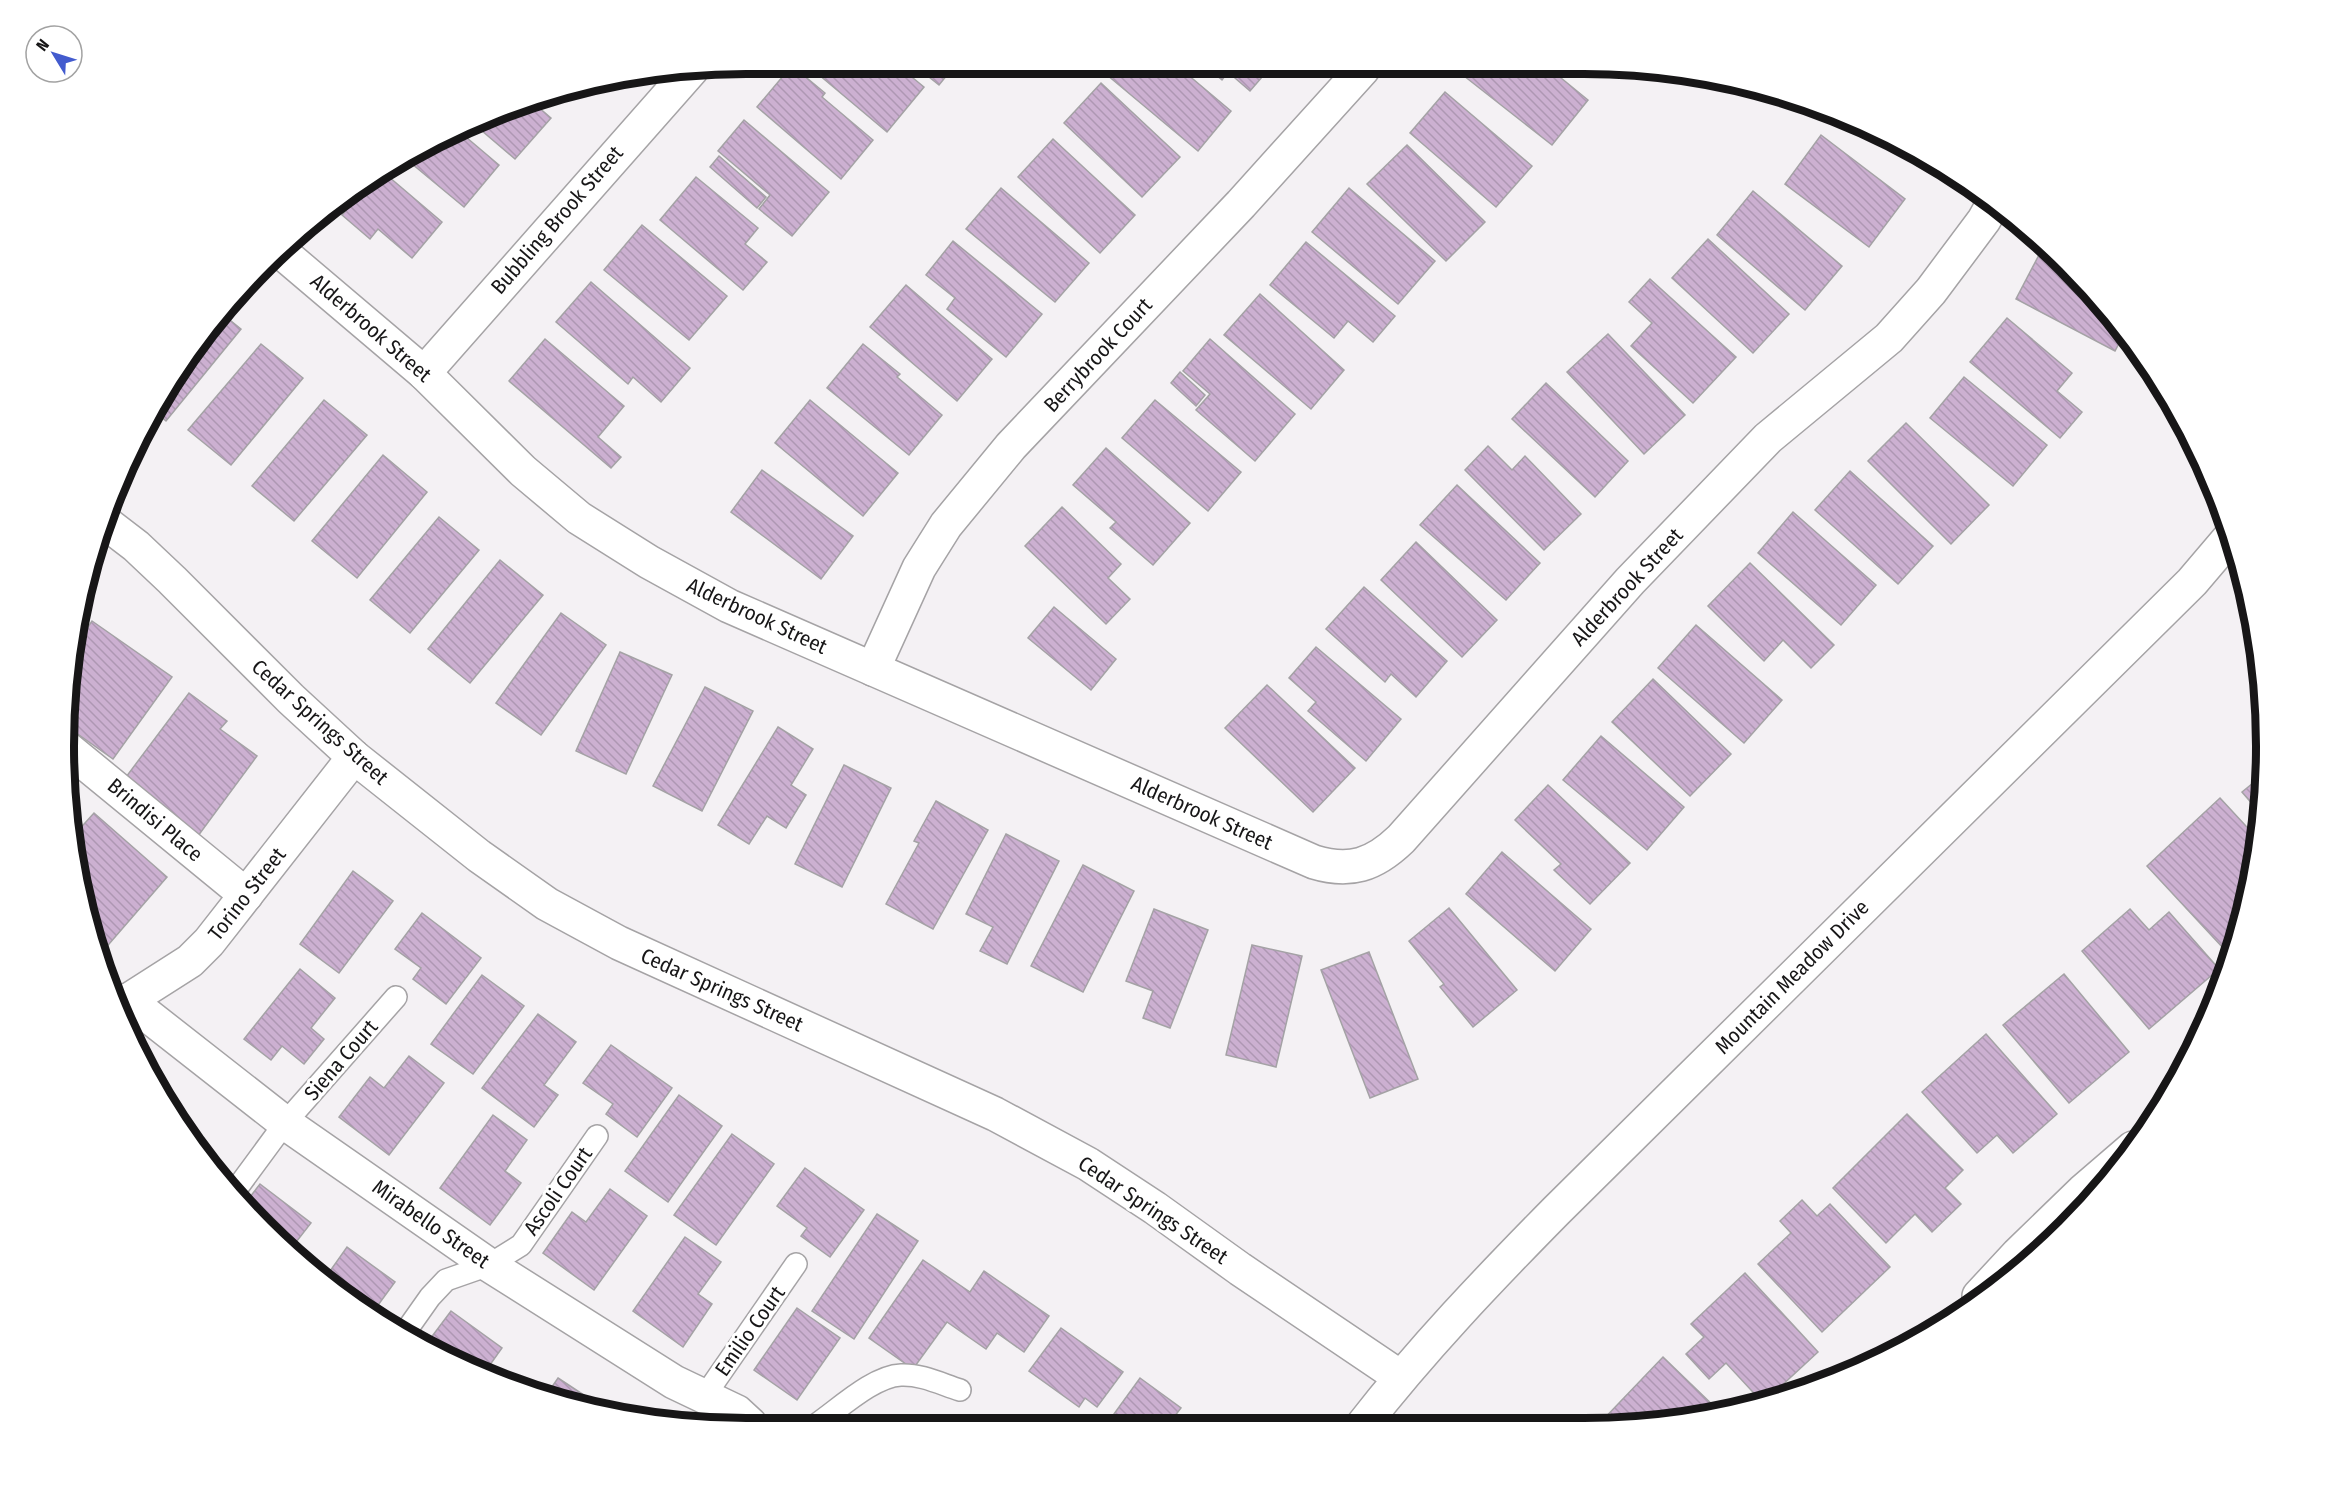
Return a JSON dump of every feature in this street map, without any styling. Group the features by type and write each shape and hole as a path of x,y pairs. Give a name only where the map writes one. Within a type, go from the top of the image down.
{"street":[{"name":"Berrybrook Court","path":"873,669 920,568 954,516 1011,446 1241,204 1358,74"},
{"name":"Bubbling Brook Street","path":"424,373 685,77"},
{"name":"Alderbrook Street","path":"286,256 424,373 523,471 579,518 649,562 729,606 1314,862 1332,867 1357,867 1389,850 1401,839 1630,581 1768,438 1888,338 1931,291 1989,210"},
{"name":"Cedar Springs Street","path":"111,526 172,580 291,699 354,756 479,856 547,904 619,944 995,1114 1088,1164 1400,1377"},
{"name":"Mountain Meadow Drive","path":"1368,1418 1400,1377 1454,1315 1548,1219 2192,582 2224,544"},
{"name":"Brindisi Place","path":"74,754 246,895"},
{"name":"Torino Street","path":"125,1003 190,961 209,942 354,756"},
{"name":"Mirabello Street","path":"127,1007 285,1123 489,1265 674,1382 737,1412 743,1418"},
{"path":"2000,1274 2098,1178"}],"lane":[{"name":"Siena Court","path":"238,1187 285,1123 396,997"},
{"name":"Ascoli Court","path":"409,1327 430,1297 446,1280 489,1265 521,1245 597,1136"},
{"name":"Emilio Court","path":"704,1397 796,1264"},
{"path":"827,1418 882,1379 901,1375 920,1377 960,1390"}],"building":[{"path":"785,74 802,74 825,93 822,97 873,140 841,179 757,107"},
{"path":"818,74 908,74 924,87 887,132"},
{"path":"925,74 948,74 939,85"},
{"path":"1187,74 1231,111 1198,151 1107,75"},
{"path":"1215,74 1226,74 1222,80"},
{"path":"1230,74 1265,74 1250,91"},
{"path":"1466,74 1556,74 1588,100 1552,145 1464,76"},
{"path":"1101,83 1180,157 1142,197 1064,123"},
{"path":"1445,92 1532,166 1496,207 1410,133"},
{"path":"538,107 551,118 515,159 480,129"},
{"path":"744,120 829,192 792,236 759,209 770,195 718,151"},
{"path":"1821,135 1905,199 1869,247 1785,184"},
{"path":"465,136 499,165 464,207 411,163"},
{"path":"1053,139 1135,215 1100,253 1018,177"},
{"path":"1407,145 1485,222 1446,261 1367,184"},
{"path":"719,156 766,197 757,208 710,167"},
{"path":"389,177 442,222 412,258 378,229 370,239 342,215 357,197"},
{"path":"696,177 758,228 745,244 767,262 743,290 660,220"},
{"path":"1001,188 1089,263 1055,302 966,229"},
{"path":"1349,188 1435,261 1398,304 1312,232"},
{"path":"1753,191 1842,266 1805,310 1717,235"},
{"path":"642,225 727,296 689,340 604,270"},
{"path":"1708,239 1789,314 1753,353 1672,278"},
{"path":"953,241 1042,314 1006,357 947,309 955,298 926,275"},
{"path":"1306,242 1395,316 1373,342 1348,321 1334,338 1270,285"},
{"path":"2040,253 2089,303 2120,341 2115,351 2016,299"},
{"path":"1650,279 1736,357 1693,403 1631,346 1652,323 1629,302"},
{"path":"591,282 690,368 661,402 633,377 628,384 556,322"},
{"path":"906,285 992,359 957,401 870,327"},
{"path":"1260,294 1344,370 1311,409 1224,335"},
{"path":"228,318 241,329 166,421 161,416 164,410 187,372"},
{"path":"2007,318 2072,373 2057,391 2082,412 2060,438 1970,362"},
{"path":"1608,334 1685,415 1644,454 1567,372"},
{"path":"545,339 624,406 598,437 621,457 611,468 509,381"},
{"path":"1210,339 1295,414 1255,461 1196,410 1210,394 1183,371"},
{"path":"261,344 303,378 231,465 188,430"},
{"path":"863,344 900,374 897,377 942,415 909,455 827,388"},
{"path":"1180,372 1205,395 1196,406 1171,383"},
{"path":"1964,377 2047,445 2013,486 1930,418"},
{"path":"1546,383 1628,461 1595,497 1512,419"},
{"path":"324,400 367,435 294,521 252,486"},
{"path":"810,400 898,473 863,516 775,443"},
{"path":"1155,400 1241,472 1208,511 1122,438"},
{"path":"1906,423 1989,505 1951,544 1868,461"},
{"path":"1488,446 1512,470 1525,456 1581,514 1544,550 1465,470"},
{"path":"1106,448 1190,523 1153,565 1110,528 1116,522 1073,485"},
{"path":"383,455 427,492 357,578 312,541"},
{"path":"762,470 853,536 821,579 731,512"},
{"path":"1850,471 1933,546 1898,584 1815,510"},
{"path":"1457,485 1540,563 1506,600 1420,525"},
{"path":"1062,507 1121,564 1108,578 1130,599 1106,624 1025,546"},
{"path":"1793,512 1876,585 1841,625 1758,553"},
{"path":"439,517 479,550 410,633 370,600"},
{"path":"1416,542 1497,620 1462,657 1381,580"},
{"path":"500,560 543,595 470,683 428,649"},
{"path":"1750,563 1834,645 1811,668 1783,640 1764,661 1708,606"},
{"path":"1364,587 1447,661 1416,697 1391,674 1385,682 1326,629"},
{"path":"1054,607 1116,659 1091,690 1028,638"},
{"path":"561,613 606,645 541,735 496,703"},
{"path":"92,621 172,677 113,759 74,732 75,702 83,635"},
{"path":"1696,625 1782,700 1744,743 1658,668"},
{"path":"1316,647 1401,719 1366,761 1308,711 1316,702 1289,678"},
{"path":"620,652 672,675 626,774 576,751"},
{"path":"1653,679 1731,754 1690,796 1612,722"},
{"path":"1267,685 1355,768 1313,812 1225,728"},
{"path":"705,687 753,711 702,811 653,786"},
{"path":"189,693 227,721 220,729 257,756 198,836 123,781"},
{"path":"778,727 813,749 791,785 806,795 786,828 767,816 749,844 718,825"},
{"path":"1601,736 1684,807 1647,850 1563,780"},
{"path":"844,765 891,788 842,887 795,864"},
{"path":"2254,782 2253,804 2242,792"},
{"path":"1548,785 1630,863 1590,904 1554,870 1561,864 1515,820"},
{"path":"2220,798 2250,831 2243,877 2224,949 2147,866"},
{"path":"936,801 988,830 933,929 886,904 919,843 914,841"},
{"path":"94,813 167,877 105,949 86,877 79,830"},
{"path":"1006,834 1059,861 1007,964 980,951 993,927 966,914"},
{"path":"1502,852 1591,929 1555,971 1466,894"},
{"path":"1083,865 1134,891 1083,992 1031,966"},
{"path":"353,871 393,901 339,973 300,944"},
{"path":"1449,908 1517,990 1473,1027 1440,987 1444,984 1409,941"},
{"path":"1154,909 1208,930 1170,1028 1143,1018 1153,991 1126,981"},
{"path":"2130,909 2149,930 2169,912 2218,968 2149,1029 2082,951"},
{"path":"422,913 481,958 446,1004 413,979 421,968 395,949"},
{"path":"1252,945 1302,956 1276,1067 1226,1055"},
{"path":"1369,952 1418,1079 1370,1098 1321,970"},
{"path":"300,969 335,998 311,1028 324,1039 304,1064 282,1046 271,1060 244,1039"},
{"path":"2064,974 2129,1052 2069,1103 2003,1025"},
{"path":"482,975 524,1006 473,1074 431,1044"},
{"path":"538,1014 576,1042 544,1085 558,1095 534,1127 482,1088"},
{"path":"1986,1034 2057,1114 2013,1153 1997,1135 1977,1153 1922,1092"},
{"path":"611,1045 672,1088 637,1137 606,1114 613,1104 583,1083"},
{"path":"409,1056 444,1083 389,1155 339,1117 370,1077 384,1088"},
{"path":"679,1095 722,1126 668,1202 625,1171"},
{"path":"1907,1114 1963,1170 1945,1188 1961,1204 1932,1232 1915,1214 1886,1243 1833,1188"},
{"path":"493,1115 527,1140 505,1171 521,1183 490,1225 440,1188"},
{"path":"732,1134 774,1164 716,1245 674,1215"},
{"path":"805,1168 864,1210 830,1257 801,1236 807,1228 777,1206"},
{"path":"260,1184 311,1223 294,1244 249,1199"},
{"path":"610,1189 647,1216 594,1290 543,1253 572,1212 586,1222"},
{"path":"1802,1200 1817,1216 1830,1204 1890,1267 1822,1332 1758,1264 1791,1233 1780,1221"},
{"path":"877,1214 918,1241 854,1339 812,1311"},
{"path":"685,1237 721,1262 698,1294 712,1304 683,1347 633,1311"},
{"path":"347,1247 395,1282 376,1308 329,1273"},
{"path":"923,1260 970,1292 984,1271 1049,1316 1024,1352 997,1333 986,1349 947,1322 913,1369 869,1338"},
{"path":"1745,1273 1818,1352 1777,1390 1757,1396 1726,1363 1709,1379 1686,1354 1704,1337 1691,1324"},
{"path":"797,1308 840,1338 797,1400 754,1370"},
{"path":"451,1311 502,1348 489,1367 430,1339"},
{"path":"1061,1328 1123,1372 1097,1407 1085,1398 1079,1407 1029,1371"},
{"path":"1663,1357 1714,1406 1671,1413 1605,1417"},
{"path":"558,1378 593,1401 572,1396 550,1389"},
{"path":"1140,1378 1181,1408 1173,1418 1111,1418"}]}
